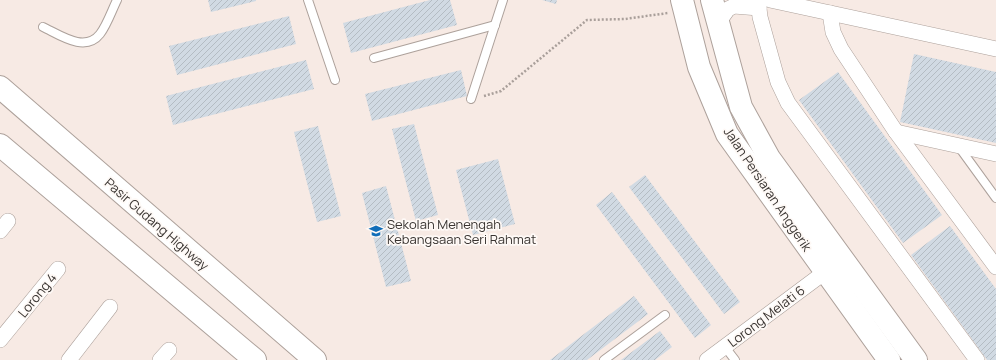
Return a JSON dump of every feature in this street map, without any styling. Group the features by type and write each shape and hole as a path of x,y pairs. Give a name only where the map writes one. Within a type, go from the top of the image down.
{"main road":[{"name":"Jalan Persiaran Anggerik","path":"712,0 741,107 769,158 916,360"},
{"name":"Jalan Persiaran Anggerik","path":"683,6 699,67 727,134 889,360"},
{"name":"Pasir Gudang Highway","path":"0,87 315,360"},
{"path":"0,145 255,360"}],"street":[{"path":"763,3 760,17 778,82 788,103 977,360"},
{"path":"718,23 728,9 734,6 763,3 830,13 996,48"},
{"path":"830,13 833,32 841,49 896,132 996,267"},
{"path":"896,132 996,154"},
{"name":"Lorong 4","path":"0,340 58,269"},
{"name":"Lorong Melati 6","path":"707,360 825,272"},
{"path":"69,360 110,307"}],"lane":[{"path":"43,27 77,42 89,42 100,34 116,0"},
{"path":"308,0 335,80"},
{"path":"471,99 503,0"},
{"path":"374,58 495,25"},
{"path":"958,146 996,198"},
{"path":"604,360 665,315"},
{"path":"725,347 735,360"}],"path":[{"path":"471,99 501,91 587,20 625,20 683,6"}],"building":[{"path":"208,0 256,0 256,1 211,12"},
{"path":"430,0 450,0 457,25 351,53 343,23"},
{"path":"542,0 557,0 556,4"},
{"path":"289,16 296,44 177,75 169,46"},
{"path":"914,54 996,72 996,143 900,122"},
{"path":"306,60 314,89 173,125 166,96"},
{"path":"461,70 467,96 372,121 365,94"},
{"path":"838,72 942,215 903,243 799,100"},
{"path":"414,124 438,215 416,221 392,129"},
{"path":"318,126 341,216 317,222 294,132"},
{"path":"498,159 515,224 473,235 456,170"},
{"path":"645,175 740,302 724,314 629,187"},
{"path":"386,186 411,281 386,287 362,193"},
{"path":"612,192 711,325 695,338 596,205"},
{"path":"950,226 996,289 996,360 987,360 911,255"},
{"path":"634,296 648,314 587,360 550,360"},
{"path":"660,331 672,347 655,360 621,360"}],"place":[{"name":"Sekolah Menengah Kebangsaan Seri Rahmat","path":"376,231"}]}
